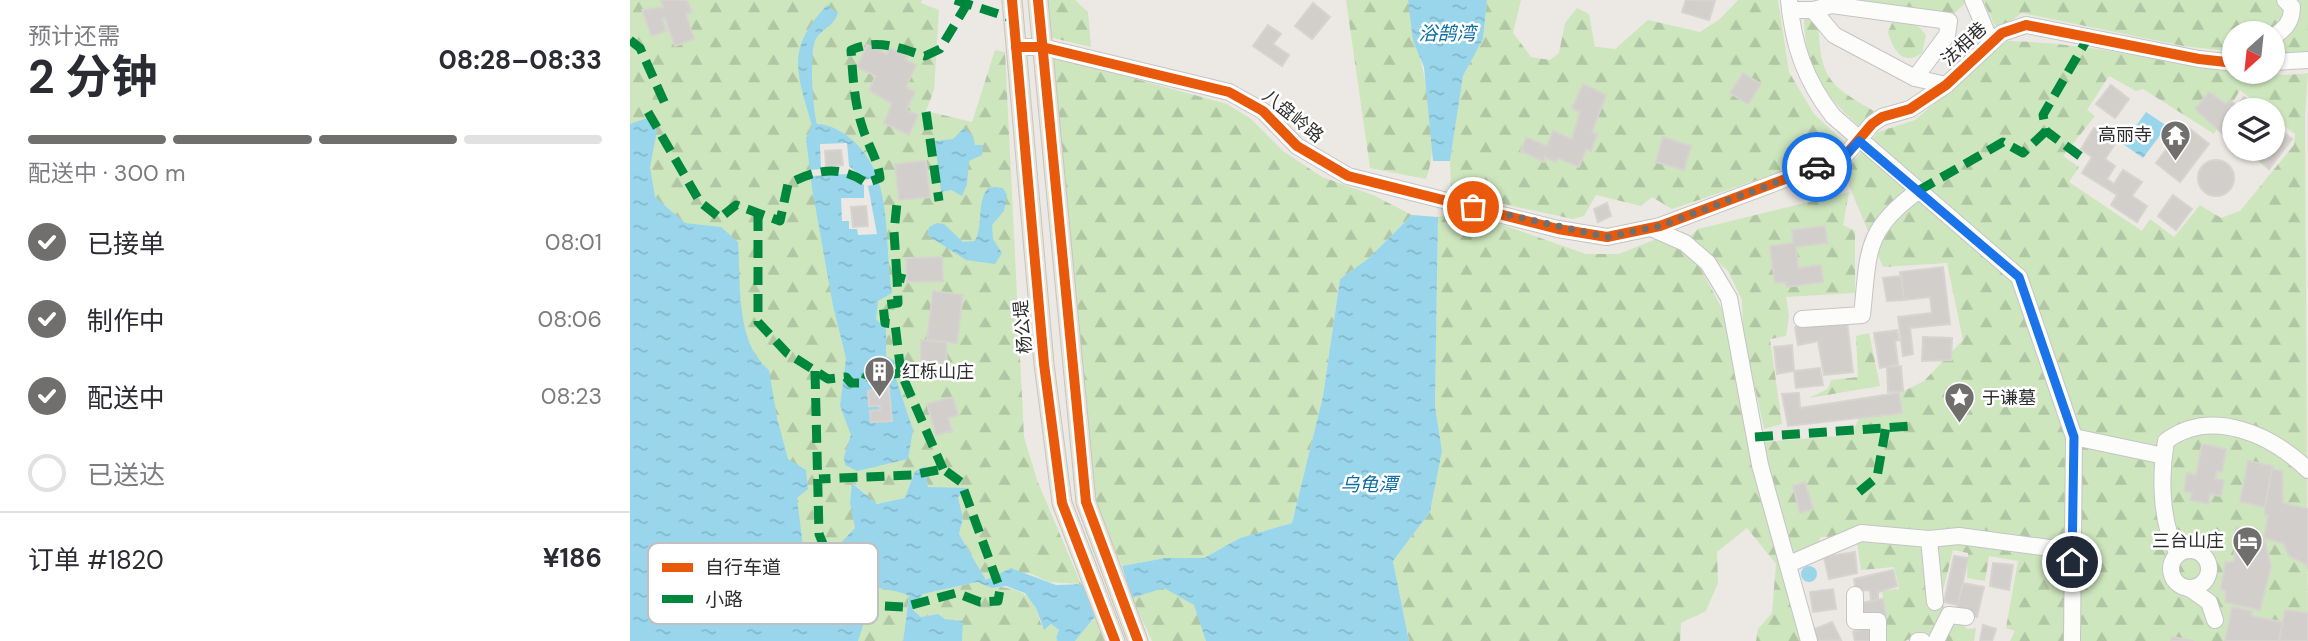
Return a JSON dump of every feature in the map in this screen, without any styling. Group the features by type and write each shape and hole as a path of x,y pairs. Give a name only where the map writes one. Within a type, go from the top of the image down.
{"main road":[{"name":"杨公堤","path":"1012,0 1044,364 1062,503 1115,641"},
{"path":"1038,0 1086,502 1138,641"}],"street":[{"path":"1973,0 1991,44"},
{"path":"2285,0 2292,7 2292,17 2286,28"},
{"path":"1915,78 1947,35 1949,21 1832,5 1813,10 1789,5 1797,53 1813,91 1859,141 2019,277 2074,437 2072,641"},
{"path":"1813,10 1834,35 1915,78 1946,85"},
{"name":"法相巷","path":"1859,141 1872,124 1910,109 1946,85 2002,33 2026,25 2222,62"},
{"name":"八盘岭路","path":"1016,47 1042,47 1229,92 1263,111 1297,146 1348,176 1558,229 1607,237 1651,228 1844,157 1859,141"},
{"path":"2286,61 2308,60"},
{"path":"1802,320 1862,315 1871,241 1895,208 1918,191"},
{"path":"1651,228 1693,250 1708,263 1730,298 1760,465 1809,641"},
{"path":"2178,554 2169,538 2164,505 2166,441 2184,430 2226,425 2247,430 2273,443 2308,470"},
{"path":"2074,437 2164,456"},
{"path":"1789,564 1861,533 1929,540 1959,536 2072,551"},
{"path":"1929,540 1935,602"},
{"path":"2178,554 2196,550 2209,563 2206,581 2189,588"},
{"path":"2178,554 2171,572 2177,583 2209,602 2216,620"},
{"path":"1855,595 1855,621 1878,621 1878,641"},
{"path":"1936,641 1949,615 1966,617"}],"green space":[{"path":"630,0 922,0 921,3 939,10 934,90 926,111 972,122 995,50 1005,52 1024,437 1037,480 1081,584 1049,582 1029,573 986,580 959,534 963,518 958,496 966,489 928,487 924,466 915,471 906,498 877,504 853,483 850,503 861,543 774,543 637,206 630,139"},
{"path":"1045,0 1075,0 1088,12 1091,47 1049,37"},
{"path":"1346,0 1408,0 1431,114 1433,137 1426,179 1370,168"},
{"path":"1487,0 1521,0 1513,33 1531,57 1550,60 1559,53 1565,23 1577,8 1589,14 1595,47 1615,49 1648,20 1700,32 1720,19 1738,0 1778,0 1789,72 1814,114 1844,142 1839,152 1672,209 1652,197 1641,206 1596,195 1584,216 1573,219 1451,193 1450,161 1463,76 1483,39"},
{"path":"1832,0 1968,0 1951,17"},
{"path":"1983,0 2308,0 2308,55 2286,56 2286,21 2222,21 2222,50 2183,46 2022,13 1997,31"},
{"path":"1804,18 1818,20 1821,54 1829,76 1845,93 1874,111 1860,127 1835,103 1818,80 1808,53"},
{"path":"1905,21 1919,27 1926,35 1922,53 1915,57 1904,57 1900,54 1888,32 1892,23"},
{"path":"2007,41 2085,47 2222,68 2222,84 2286,84 2286,75 2308,73 2305,116 2308,641 2010,641 2015,631 2006,628 2018,561 1989,556 1985,581 1967,578 1968,553 1953,550 1940,603 1946,609 1928,640 1920,634 1905,641 1878,641 1886,615 1882,591 1899,589 1894,567 1861,570 1856,536 1820,537 1817,554 1794,558 1765,460 1764,442 1851,435 1862,412 1924,381 1963,340 1947,263 1883,267 1844,173 1878,132 1915,120","holes":["2109,76 2136,91 2143,89 2214,134 2222,120 2222,98 2235,98 2240,90 2250,98 2285,98 2285,126 2295,134 2294,145 2285,156 2285,161 2281,161 2240,211 2221,218 2200,205 2174,237 2150,219 2142,231 2069,182 2079,167 2063,156 2095,116 2087,110"]},
{"path":"1048,55 1227,104 1251,119 1283,151 1322,177 1373,195 1412,215 1369,258 1340,279 1323,396 1292,523 1240,538 1204,558 1165,558 1122,566 1092,499"},
{"path":"1849,192 1843,225 1855,231 1855,293 1786,297 1789,316 1786,336 1770,339 1782,424 1764,429 1743,332 1742,300 1728,271 1689,237 1698,229"},
{"path":"1452,212 1486,219 1586,254 1619,254 1659,238 1683,251 1701,269 1722,309 1759,484 1803,641 1756,641 1758,629 1772,613 1776,564 1747,528 1717,552 1718,583 1706,611 1681,623 1680,641 1409,641 1393,561 1430,512 1442,451 1435,406 1438,217"},
{"path":"1869,333 1880,386 1809,398 1828,389 1831,380 1858,377 1856,336"},
{"path":"977,582 1025,595 1036,608 1044,629 1051,624 1059,630 1056,638 1058,641 962,641 962,621 945,619 938,614 921,617 912,610 923,594"},
{"path":"878,587 895,589 909,596 903,641 828,641 816,624 878,624"},
{"path":"1164,587 1195,605 1206,641 1152,641 1132,598"},
{"path":"1098,613 1110,641 1075,641"},
{"path":"1958,622 1968,629 1976,628 1974,641 1940,641 1951,624"}],"water":[{"name":"浴鹄湾","path":"1408,0 1487,0 1483,39 1463,76 1450,161 1433,161 1424,67 1413,41"},
{"path":"827,5 838,13 814,43 812,79 815,117 817,124 829,126 846,135 862,150 873,167 880,187 887,230 892,293 878,301 876,319 886,330 886,356 895,361 893,370 913,430 908,459 857,471 845,465 844,457 851,435 840,406 846,358 833,306 812,188 806,138 812,126 802,91 798,62 805,35"},
{"path":"2146,112 2167,126 2143,158 2123,144"},
{"path":"650,117 657,131 650,167 655,197 685,223 721,227 738,242 740,293 745,328 758,359 769,370 777,418 788,459 806,470 808,489 797,498 803,543 648,543 648,624 864,624 858,641 630,641 630,124"},
{"path":"964,128 973,136 975,145 983,145 982,155 969,161 967,184 962,196 951,190 941,192 935,141 953,139"},
{"path":"988,188 1003,188 1007,195 1004,211 992,225 993,239 1002,253 995,264 966,260 927,235 929,227 937,223 944,224 963,242 975,241 984,194"},
{"name":"乌龟潭","path":"1412,215 1438,217 1435,406 1442,451 1430,512 1393,561 1409,641 1206,641 1194,605 1164,588 1132,598 1122,566 1165,558 1204,558 1240,538 1292,523 1323,396 1340,279 1369,258"},
{"path":"925,466 928,487 967,488 958,497 963,518 959,534 986,580 1011,568 1056,585 1089,584 1098,613 1075,641 1058,641 1056,638 1059,630 1051,624 1044,630 1036,608 1025,593 1006,586 992,588 977,582 923,594 912,609 921,617 938,614 945,619 963,621 962,641 903,641 909,596 878,587 878,543 841,543 855,528 850,503 852,483 877,504 905,498 915,471"},
{"path":"1806,566 1812,566 1817,574 1815,580 1806,582 1801,577 1801,571"}],"pier":[{"path":"847,143 849,166 865,180 877,177 878,183 868,186 877,234 858,235 857,229 849,229 849,221 842,221 841,198 864,198 864,185 848,174 811,176 810,170 821,169 820,144"}],"building":[{"path":"661,0 687,0 692,12 686,14 694,39 675,46 665,18 662,19 666,31 652,36 642,10 664,7"},
{"path":"1686,0 1715,1 1709,20 1682,12"},
{"path":"1313,3 1330,17 1312,39 1295,26"},
{"path":"1268,25 1281,34 1273,44 1289,55 1282,66 1253,46"},
{"path":"867,45 887,54 890,48 907,56 905,60 916,65 906,87 915,92 906,110 918,115 909,135 884,123 892,104 869,90 876,76 857,67"},
{"path":"1743,73 1761,84 1748,104 1730,93"},
{"path":"1583,84 1606,95 1592,132 1597,135 1591,151 1586,149 1579,167 1558,158 1556,162 1545,157 1544,162 1521,151 1526,137 1547,146 1553,131 1572,139 1580,112 1572,108"},
{"path":"2111,85 2129,99 2115,118 2096,104"},
{"path":"2209,92 2222,101 2222,133 2195,109"},
{"path":"2185,125 2209,144 2180,182 2156,163"},
{"path":"2094,128 2116,142 2105,159 2115,166 2107,179 2114,184 2123,170 2142,182 2132,196 2147,206 2137,222 2111,205 2117,195 2082,173 2092,157 2081,149"},
{"path":"2285,134 2292,139 2285,148"},
{"path":"1663,137 1691,146 1684,170 1656,162"},
{"path":"841,150 843,165 826,166 825,151"},
{"path":"926,161 930,197 899,200 895,164"},
{"path":"2209,161 2223,161 2233,171 2233,185 2223,195 2209,195 2199,185 2199,171"},
{"path":"2260,161 2275,161 2269,169"},
{"path":"2173,195 2192,209 2176,230 2158,216"},
{"path":"1607,203 1611,216 1598,222 1594,209"},
{"path":"866,206 868,226 853,227 851,207"},
{"path":"1825,226 1827,243 1796,247 1798,268 1821,265 1823,282 1787,287 1786,282 1775,283 1770,246 1793,243 1792,230"},
{"path":"942,257 943,281 907,282 906,258"},
{"path":"1943,267 1950,324 1910,328 1913,354 1903,356 1898,317 1932,313 1930,297 1904,300 1900,272"},
{"path":"1901,276 1904,300 1887,301 1883,278"},
{"path":"933,291 963,295 957,343 927,340"},
{"path":"1847,321 1853,372 1824,375 1818,341 1798,345 1795,327"},
{"path":"1897,330 1899,340 1895,341 1898,364 1880,368 1874,333"},
{"path":"1923,337 1952,338 1951,360 1922,361"},
{"path":"921,340 946,342 947,364 921,364"},
{"path":"1792,345 1794,371 1777,374 1774,347"},
{"path":"1901,366 1903,391 1888,392 1887,367"},
{"path":"1820,368 1823,385 1796,388 1794,371"},
{"name":"红栎山庄","path":"888,380 892,421 871,422 870,411 880,410 880,406 869,406 868,391 875,390 875,382"},
{"path":"1799,393 1800,408 1899,393 1902,413 1788,426 1782,394"},
{"path":"953,397 958,415 948,418 952,431 936,435 927,404"},
{"path":"2202,444 2226,449 2222,472 2217,471 2215,479 2224,480 2221,496 2210,494 2208,504 2190,500 2192,493 2184,491 2187,473 2196,475"},
{"path":"2248,461 2273,466 2265,507 2240,502"},
{"path":"2272,469 2282,471 2283,503 2308,509 2308,569 2307,565 2289,556 2283,543 2264,538 2268,516 2265,515 2265,507"},
{"path":"1805,482 1813,509 1800,513 1793,486"},
{"name":"三台山庄","path":"2236,527 2252,531 2252,536 2264,538 2271,566 2260,610 2225,602 2226,591 2221,589 2225,562 2234,562"},
{"path":"1855,552 1857,573 1829,579 1824,557"},
{"path":"1954,556 1968,558 1958,605 1944,602"},
{"path":"1993,563 2013,565 2009,590 1990,586"},
{"path":"1893,570 1897,586 1878,592 1878,600 1871,601 1870,590 1856,591 1854,579"},
{"path":"1963,583 1984,587 1977,617 1956,611"},
{"path":"1833,589 1836,609 1813,612 1810,592"},
{"path":"1883,599 1886,615 1862,618 1861,603"},
{"path":"2232,607 2252,611 2251,616 2283,622 2279,641 2225,641"},
{"path":"2285,610 2308,613 2308,641 2279,641"},
{"path":"1832,622 1841,640 1815,641 1812,630"},
{"path":"1983,625 1996,629 1992,641 1980,641"},
{"path":"1868,627 1871,641 1855,641 1853,632"},
{"path":"2172,637 2194,641 2171,641"}],"marked path":[{"path":"955,0 1014,19"},
{"path":"648,112 700,202 720,218 736,205 780,221 788,184 798,179 827,171 847,173 866,183 880,178 857,107 851,50 861,46 879,45 897,47 925,56 940,49 967,4"},
{"path":"2080,156 2046,131 2043,115 2089,36"},
{"path":"630,40 640,48 666,106"},
{"path":"926,112 939,201"},
{"path":"1918,191 2003,142 2023,153 2046,131"},
{"path":"897,203 894,232 897,277"},
{"path":"758,213 758,322 787,353 828,379 846,377 851,383 864,383 866,377 901,373"},
{"path":"905,279 897,277 898,303 883,305 885,323 895,324 901,373 943,469"},
{"path":"815,371 819,534 823,543"},
{"path":"1755,437 1911,426"},
{"path":"1859,492 1877,477 1886,427"},
{"path":"819,479 912,475 943,469 961,482 1000,589 998,601 980,602 956,593 904,607 878,606"}],"cycle path":[{"path":"1012,0 1044,364 1062,503 1115,641"},
{"path":"1038,0 1086,502 1138,641"},
{"path":"1016,47 1042,47 1229,92 1263,111 1297,146 1348,176 1558,229 1607,237 1660,226 1844,157 1872,124 1882,117 1910,109 1946,85 2002,33 2026,25 2222,62"}],"way so far":[{"path":"1473,207 1558,229 1607,237 1660,226 1817,167"}],"place":[{"name":"高丽寺","path":"2175,162"},
{"name":"红栎山庄","path":"879,399"},
{"name":"于谦墓","path":"1959,425"},
{"name":"三台山庄","path":"2247,568"}],"route":[{"path":"1817,167 1844,157 1859,141 2019,277 2074,437 2072,562"}]}
